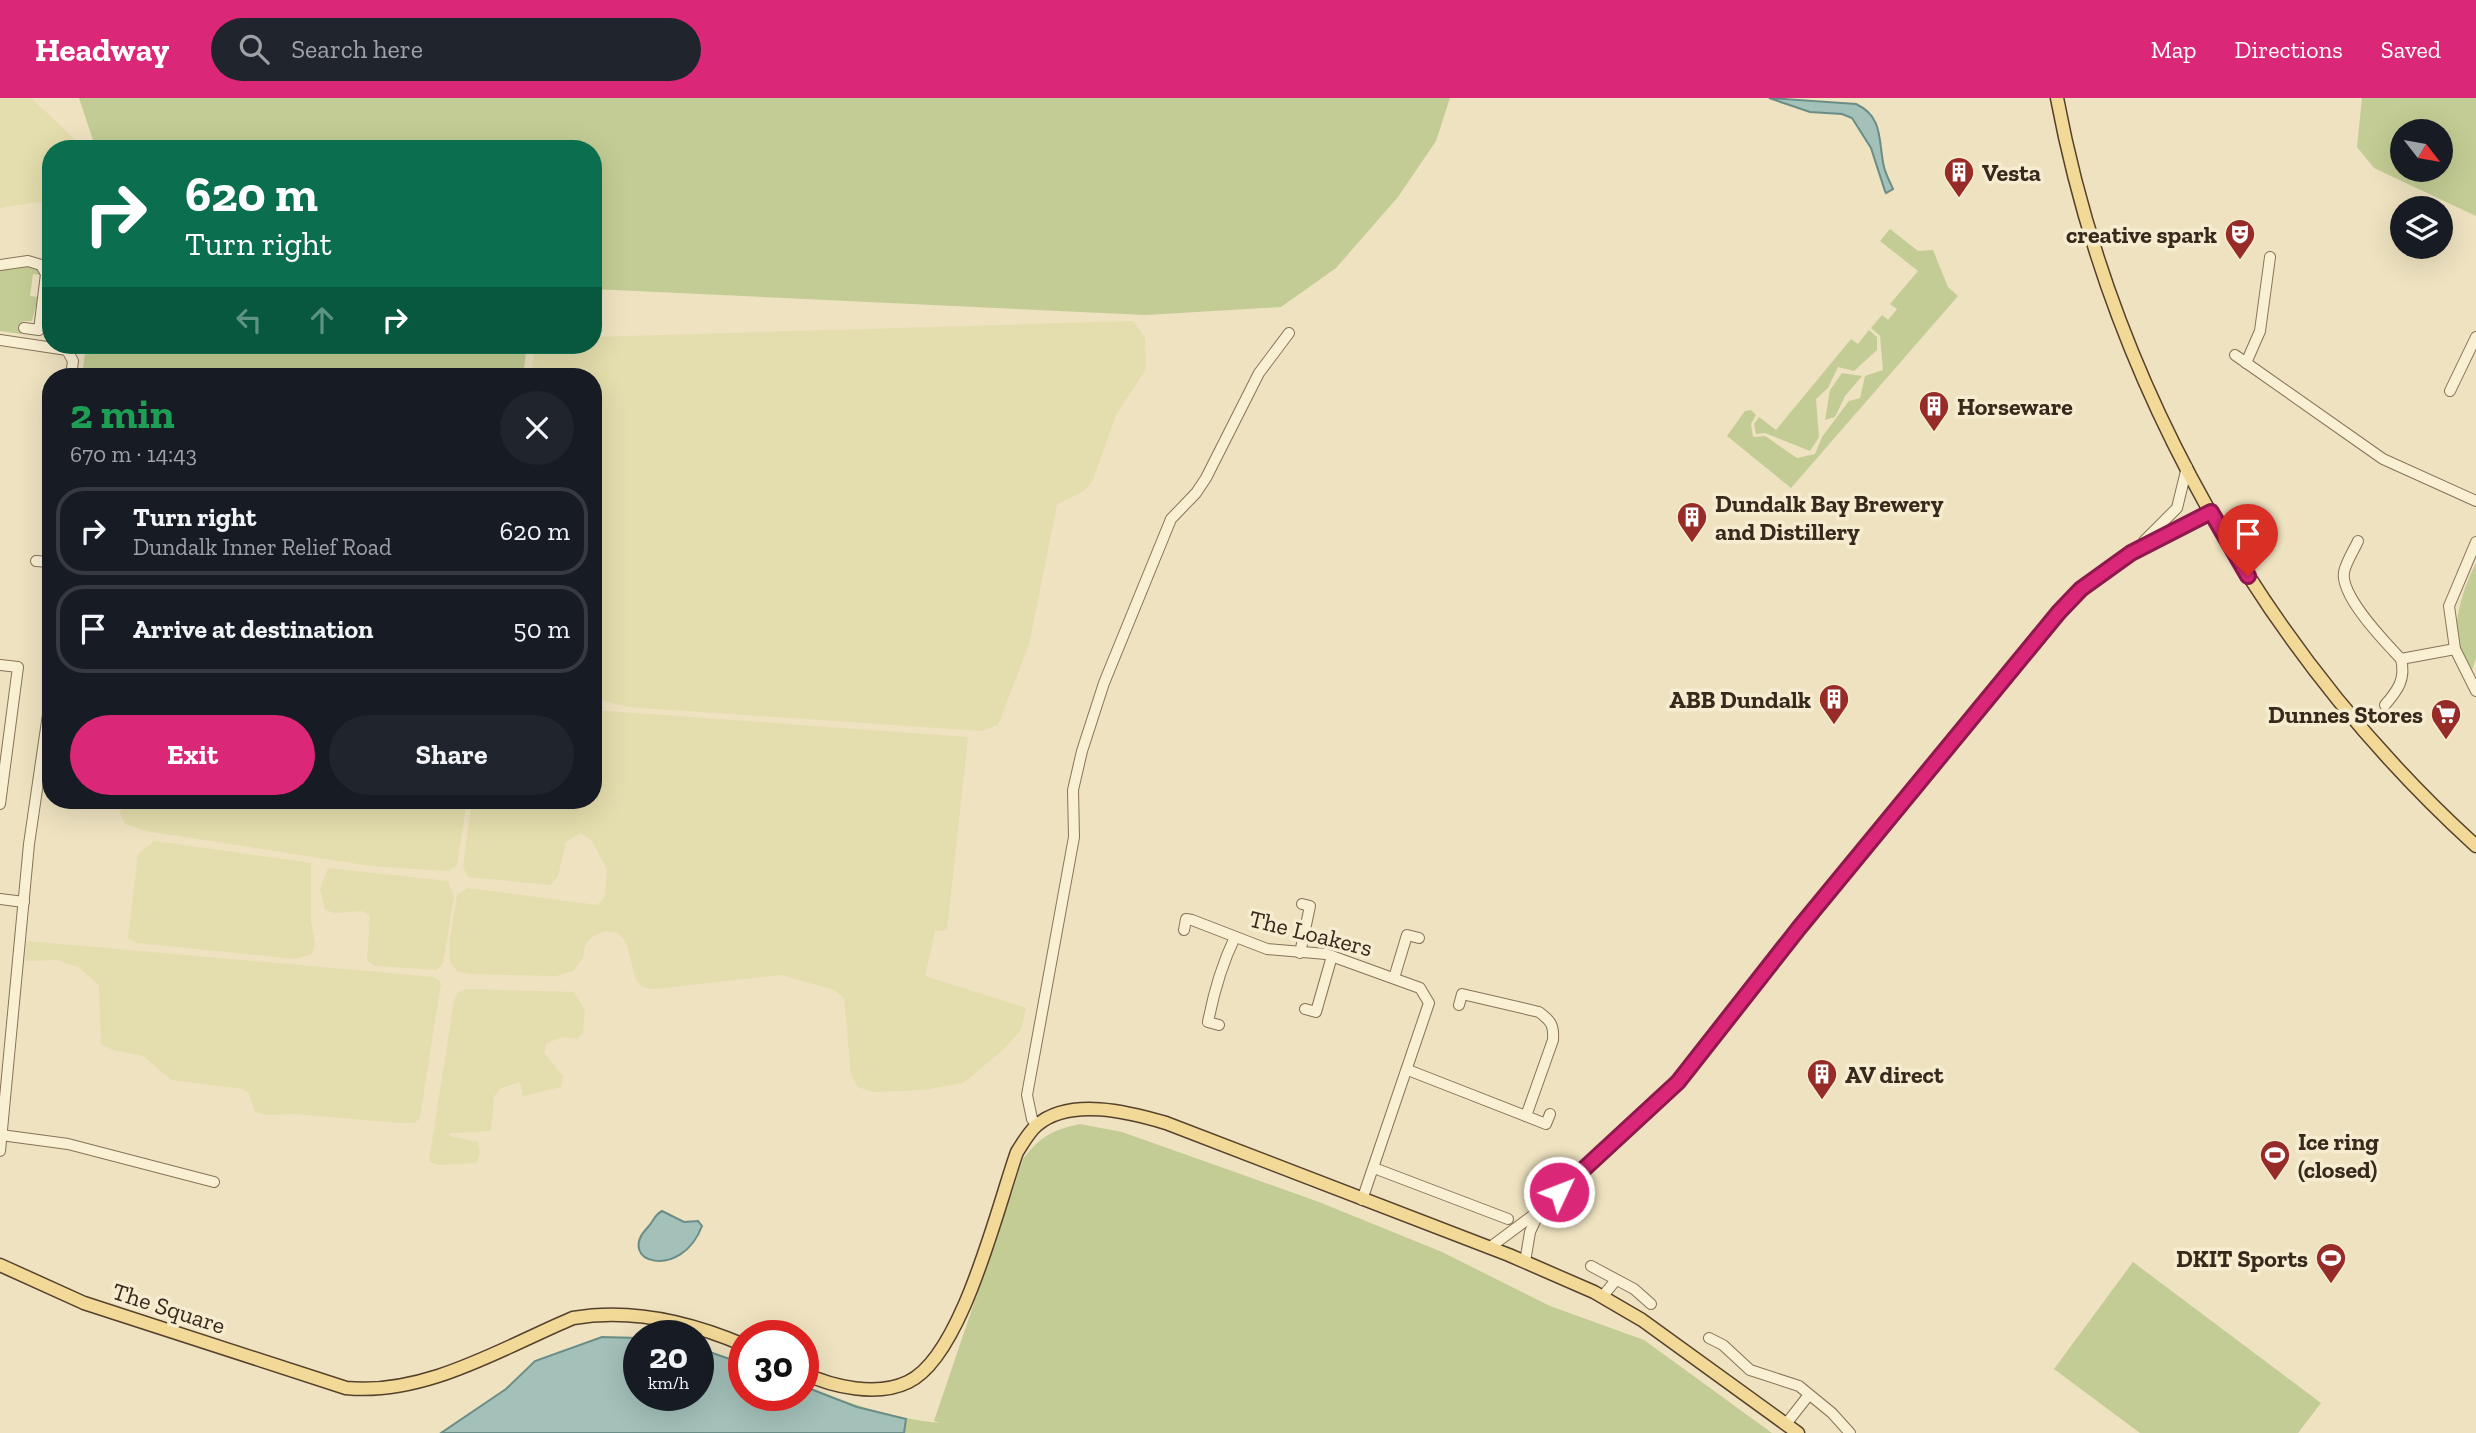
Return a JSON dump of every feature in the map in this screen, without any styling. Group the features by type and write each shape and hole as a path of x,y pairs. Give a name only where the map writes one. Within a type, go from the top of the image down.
{"main road":[{"path":"2057,98 2081,204 2110,295 2141,374 2211,512 2261,596 2329,690 2390,761 2476,846"},
{"path":"819,1377 866,1390 892,1388 910,1382 929,1367 941,1351 964,1305 1017,1152 1037,1125 1051,1116 1069,1112 1115,1112 1140,1116 1489,1248 1602,1297 1642,1320 1798,1433"},
{"name":"The Square","path":"0,1265 84,1303 329,1382 374,1391 397,1388 455,1368 573,1318 597,1314 671,1321 728,1340"}],"street":[{"path":"2246,363 2260,331 2270,257"},
{"path":"0,265 28,261 42,267"},
{"path":"24,328 39,330 42,306"},
{"path":"1037,1125 1032,1118 1027,1095 1073,837 1073,790 1082,751 1104,683 1171,519 1196,493 1206,478 1259,373 1289,333"},
{"path":"0,340 42,346"},
{"path":"2450,391 2475,343"},
{"path":"2235,355 2384,459 2476,501"},
{"path":"1489,1248 1539,1210 1678,1082 2004,675 2081,589 2131,553 2177,508 2187,466"},
{"path":"2131,553 2211,512"},
{"path":"2358,541 2344,572 2345,587 2355,604 2401,659 2404,672 2397,691 2385,705"},
{"path":"2476,542 2449,606 2451,636 2455,649 2476,691"},
{"path":"36,561 42,561"},
{"path":"2401,659 2455,649"},
{"path":"0,664 18,667 0,804"},
{"path":"0,1151 29,844 42,755"},
{"path":"0,899 24,902"},
{"path":"1300,953 1310,906 1301,904"},
{"name":"The Loakers","path":"1184,930 1186,919 1267,949 1332,957 1420,988 1429,1003 1362,1200"},
{"path":"1394,978 1407,934 1419,938"},
{"path":"1219,1024 1208,1022 1211,1002 1223,962 1235,937"},
{"path":"1305,1009 1316,1012 1332,957"},
{"path":"1459,1004 1462,994 1539,1012 1550,1020 1554,1028 1553,1040 1526,1116"},
{"path":"1408,1070 1546,1124 1550,1114"},
{"path":"1,1135 68,1144 214,1182"},
{"path":"1374,1168 1508,1219"},
{"path":"1525,1262 1530,1232 1539,1210"},
{"path":"1591,1266 1651,1304"},
{"path":"1602,1297 1616,1280"},
{"path":"1709,1338 1723,1346 1742,1366 1774,1380 1792,1382 1832,1413 1850,1433"},
{"path":"1786,1424 1808,1396"}],"shaded area":[{"path":"0,98 31,98 75,140 42,140 42,201 0,208"},
{"path":"1133,321 1145,338 1146,369 1116,415 1093,480 1084,491 1057,504 1029,644 998,725 981,731 628,707 602,700 602,368 532,368 534,354 602,354 602,337"},
{"path":"602,711 968,737 947,930 935,931 925,976 1026,1008 1021,1030 1003,1050 963,1083 923,1090 873,1092 858,1087 851,1075 844,998 834,990 781,975 654,989 642,987 636,980 626,942 617,932 604,931 593,936 585,945 583,958 573,971 556,976 469,974 457,971 450,962 450,939 457,895 467,888 597,905 605,897 607,870 592,841 581,833 566,842 558,876 550,885 468,877 463,867 471,809 602,809"},
{"path":"121,809 466,809 457,865 449,871 371,866 146,831 125,824"},
{"path":"154,841 311,863 311,921 315,944 312,954 295,959 137,943 128,938 138,854"},
{"path":"328,868 448,881 454,896 443,963 437,970 375,966 367,961 370,916 362,911 335,913 325,910 320,888"},
{"path":"27,941 434,977 441,983 420,1117 415,1123 400,1123 296,1114 266,1115 255,1112 249,1093 243,1089 171,1080 143,1056 113,1050 101,1044 99,985 78,967 57,960 25,961"},
{"path":"467,989 574,992 585,1010 583,1033 577,1039 561,1037 546,1044 544,1053 563,1076 561,1087 523,1096 520,1082 501,1088 494,1096 491,1131 450,1133 450,1136 478,1142 480,1153 476,1163 438,1165 429,1161 454,1001 458,993"}],"green space":[{"path":"79,98 1450,98 1436,141 1398,197 1336,268 1281,307 1146,315 602,289 602,140 93,140"},
{"path":"2362,98 2476,98 2476,216 2453,205 2453,196 2434,196 2404,182 2454,182 2454,119 2390,119 2390,176 2374,168 2357,147"},
{"path":"1890,229 1918,251 1933,250 1948,287 1958,296 1791,488 1727,436 1745,411 1751,410 1756,415 1751,424 1753,437 1765,436 1797,458 1815,454 1822,437 1849,401 1860,398 1865,376 1883,370 1880,336 1871,328 1882,315 1888,320 1897,309 1890,304 1918,271 1880,241"},
{"path":"35,265 40,275 33,274 30,296 38,297 32,321 23,321 21,334 0,331 0,269"},
{"path":"1869,330 1877,337 1877,350 1854,371 1838,367 1828,388 1816,399 1819,437 1810,451 1765,433 1756,434 1754,424 1759,417 1776,430 1851,339 1858,344"},
{"path":"85,354 526,354 524,368 83,368"},
{"path":"1842,373 1862,376 1845,396 1835,417 1825,420 1830,390"},
{"path":"2476,563 2476,658 2472,670 2463,660 2456,633 2465,588"},
{"path":"1080,1124 1122,1132 1319,1202 1442,1252 1550,1306 1644,1340 1772,1433 441,1433 506,1389 535,1361 602,1337 623,1338 623,1411 714,1411 714,1354 728,1358 728,1411 819,1411 819,1392 904,1418 939,1423 934,1421 1023,1159 1047,1135"},
{"path":"2133,1262 2321,1403 2298,1433 2140,1433 2054,1369"}],"water":[{"path":"1769,98 1856,104 1865,109 1876,123 1884,167 1893,189 1886,193 1871,148 1852,118 1842,114 1810,112"},
{"path":"662,1211 684,1222 698,1221 702,1226 692,1244 680,1255 654,1261 645,1257 639,1249 640,1239"},
{"path":"602,1337 623,1338 623,1411 714,1411 714,1354 728,1358 728,1411 819,1411 819,1392 857,1407 906,1419 904,1433 441,1433 506,1389 535,1361"}],"place":[{"name":"Vesta","path":"1959,199"},
{"name":"creative spark","path":"2240,261"},
{"name":"Horseware","path":"1934,433"},
{"name":"Dundalk Bay Brewery and Distillery","path":"1692,544"},
{"name":"ABB Dundalk","path":"1834,726"},
{"name":"Dunnes Stores","path":"2446,741"},
{"name":"AV direct","path":"1822,1101"},
{"name":"Ice ring (closed)","path":"2275,1182"},
{"name":"DKIT Sports","path":"2331,1285"}],"route":[{"path":"1559,1192 1678,1082 1990,692 2081,589 2131,553 2211,512 2248,576"}]}
